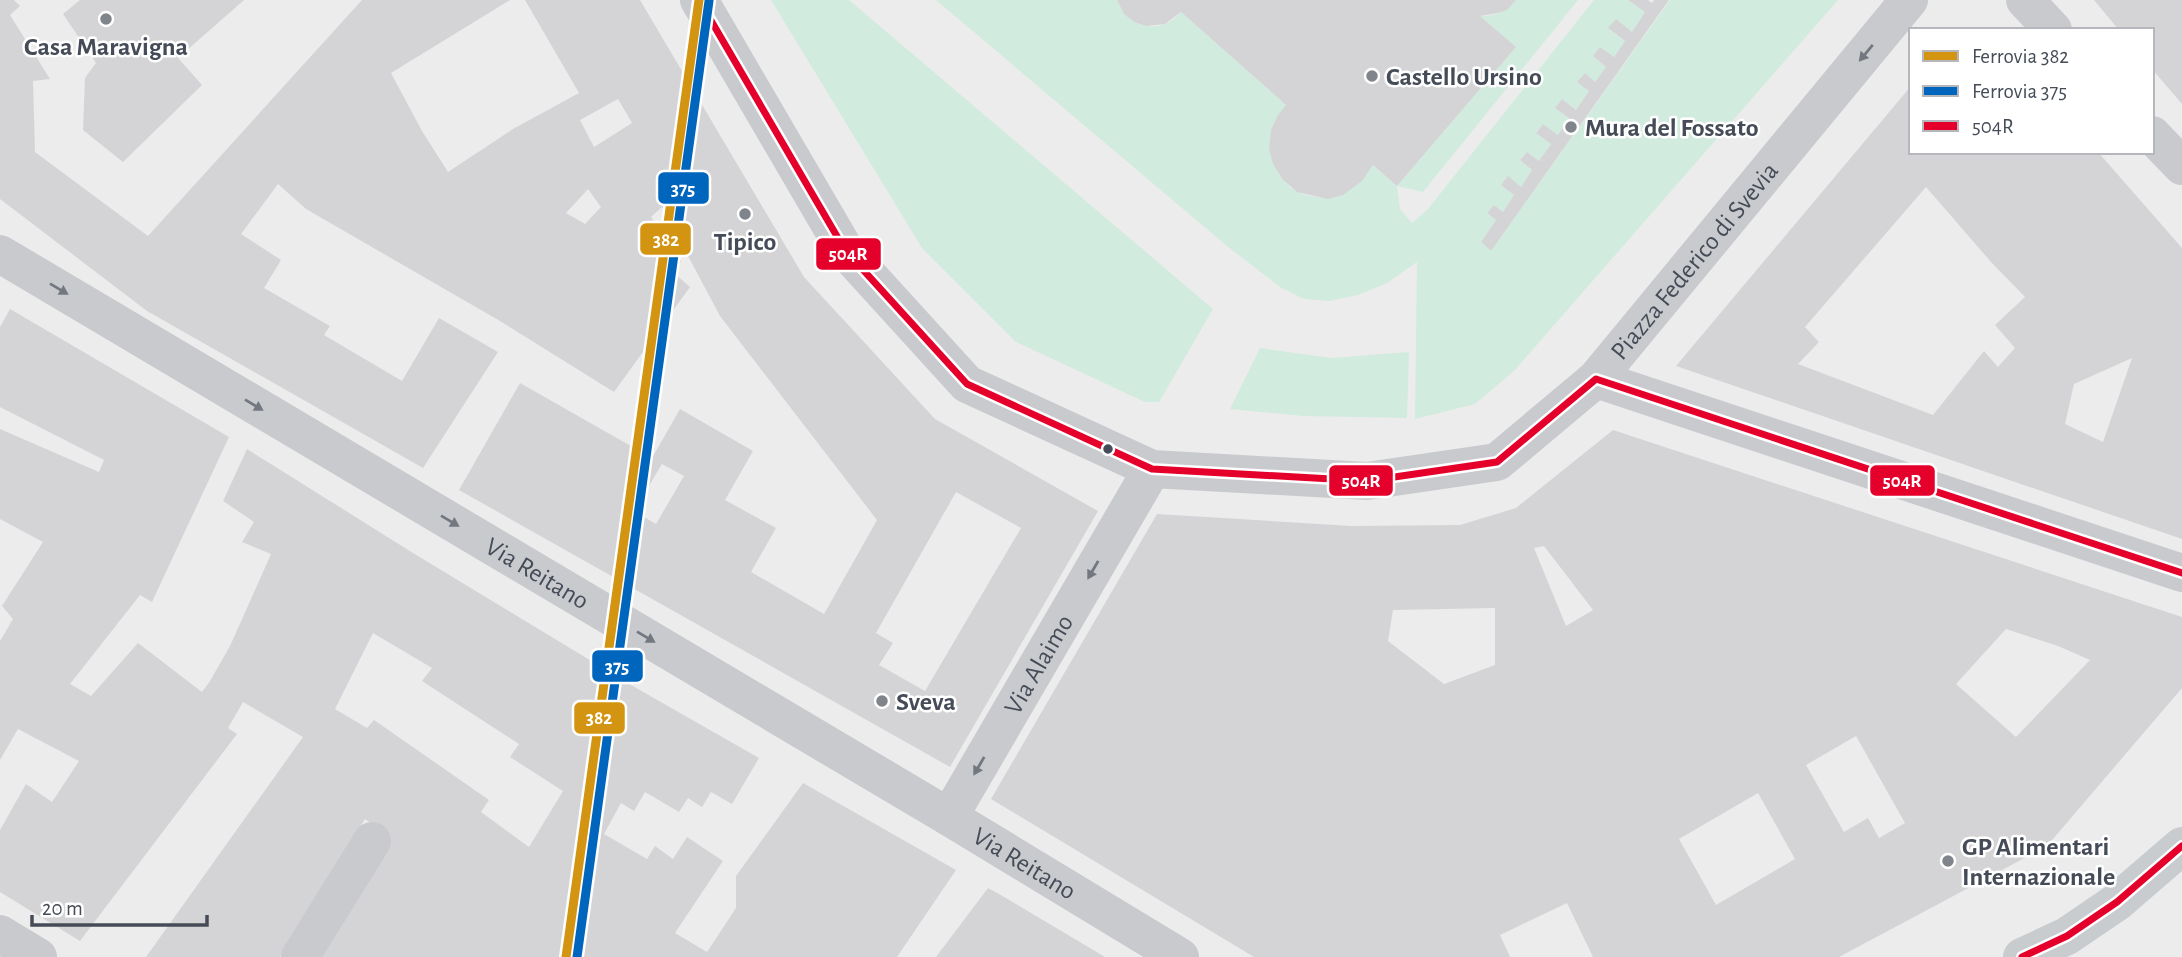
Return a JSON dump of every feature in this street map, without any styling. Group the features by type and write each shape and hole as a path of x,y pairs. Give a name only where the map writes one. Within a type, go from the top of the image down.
{"main road":[{"path":"2022,957 2067,936 2117,902 2182,846"}],"street":[{"name":"Piazza Federico di Svevia","path":"699,0 845,250 967,384 1152,470 1367,481 1497,462 1596,379 1909,0"},
{"path":"2025,0 2051,28"},
{"path":"2154,137 2182,166"},
{"name":"Via Reitano","path":"0,254 950,817 1180,957"},
{"path":"1596,379 2182,573"},
{"name":"Via Alaimo","path":"950,817 1152,470"},
{"path":"300,957 372,841"},
{"path":"0,934 38,957"}],"green space":[{"path":"771,0 849,0 1213,309 1159,402 1145,402 1016,342 922,248"},
{"path":"936,0 1117,0 1129,17 1146,26 1164,24 1181,12 1286,105 1273,164 1290,187 1309,196 1331,196 1359,182 1373,165 1397,186 1400,209 1412,223 1428,209 1594,0 1628,0 1645,12 1632,32 1615,20 1609,29 1625,41 1614,57 1600,48 1593,56 1606,67 1595,82 1585,73 1578,82 1589,91 1576,110 1562,99 1555,108 1569,118 1558,135 1543,124 1536,132 1551,144 1539,161 1527,152 1520,160 1532,170 1521,187 1508,177 1501,185 1514,195 1503,212 1494,205 1487,213 1496,220 1481,242 1491,251 1670,0 1838,0 1514,371 1475,404 1415,419 1417,262 1387,283 1358,295 1329,301 1304,299 1280,287 1227,246"},
{"path":"1516,0 1578,0 1423,192 1397,186 1516,47 1480,16 1500,12"},
{"path":"1260,348 1331,358 1409,352 1407,418 1303,416 1230,409"}],"building":[{"path":"0,0 14,0 20,6 10,15 50,79 33,81 35,152 148,236 362,0 510,0 391,73 448,172 513,129 579,93 525,0 640,0 804,277 935,419 1098,511 950,767 459,490 520,383 652,458 680,409 753,451 725,500 776,528 751,572 824,614 877,520 720,316 662,207 651,217 681,261 674,273 690,287 614,392 500,321 306,209 278,184 241,234 281,260 264,288 330,326 324,335 402,381 439,318 498,352 423,468 147,311 0,199","holes":["618,99 632,123 594,147 580,120","588,189 601,207 585,224 566,213","662,464 684,476 656,524 634,511","956,492 1021,528 925,691 879,665 893,643 876,633"]},
{"path":"80,0 244,0 178,58 202,85 123,162 83,130 85,78 96,63 63,14"},
{"name":"Castello Ursino","path":"1117,0 1516,0 1507,10 1480,16 1516,47 1397,186 1373,165 1362,181 1343,195 1328,199 1297,192 1283,180 1273,164 1269,148 1271,130 1286,105 1181,12 1165,24 1146,26 1134,22 1124,14"},
{"name":"Mura del Fossato","path":"1628,0 1648,0 1652,3 1654,0 1669,0 1491,251 1481,242 1496,220 1487,213 1494,205 1503,212 1514,195 1501,185 1508,176 1521,187 1532,170 1520,160 1527,152 1539,161 1551,144 1536,133 1543,124 1558,135 1569,118 1555,108 1562,99 1576,110 1589,91 1577,82 1585,73 1595,82 1606,67 1593,56 1600,47 1614,57 1625,41 1608,28 1616,19 1632,32 1645,12"},
{"path":"2094,0 2182,0 2182,104 2154,71 2154,28 2117,28"},
{"path":"1909,88 1909,154 2100,154 2182,248 2182,539 1676,366","holes":["1926,187 2025,297 1995,325 2015,348 1998,367 1984,351 1933,415 1798,364 1819,342 1805,327","2132,358 2103,442 2065,424 2074,384"]},
{"path":"10,309 229,437 152,602 140,595 70,684 91,696 138,643 202,692 210,681 230,646 271,554 242,542 254,522 223,501 247,449 631,685 759,758 732,804 711,792 702,807 688,798 679,812 645,792 634,811 621,803 604,834 647,859 655,846 673,859 687,837 723,861 675,933 707,952 736,908 736,876 803,783 956,870 897,957 316,957 390,837 365,819 280,957 146,957 303,737 243,702 228,728 237,734 80,941 0,892 0,830 26,784 52,802 79,761 18,729 0,760 0,641 13,619 2,606 43,542 0,519 0,429 99,472 104,460 0,407 0,327","holes":["373,633 432,668 422,681 519,744 510,757 563,791 529,847 481,812 489,800 374,720 367,728 335,709"]},
{"path":"1613,430 2182,617 2182,688 2047,846 1839,957 1593,957 1567,903 1500,935 1510,957 1254,957 991,799 1157,514 1351,526 1460,525 1516,508","holes":["1544,546 1593,610 1566,626 1534,548","1495,608 1495,665 1444,684 1388,641 1393,610","2006,629 2090,660 2016,737 1956,684","1856,736 1905,823 1879,838 1868,818 1844,832 1806,765","1758,793 1795,859 1716,905 1679,839"]},
{"path":"988,888 1006,898 1105,957 936,957"}],"rail line":[{"name":"382","path":"566,957 699,0"},
{"name":"375","path":"577,957 709,1"}],"transit line":[{"name":"504R","path":"699,0 845,250 967,384 1152,469 1367,481 1497,462 1596,379 2182,573"},
{"name":"504R","path":"2022,957 2067,936 2117,902 2182,846"}],"place":[{"name":"Casa Maravigna","path":"106,19"},
{"name":"Castello Ursino","path":"1372,76"},
{"name":"Mura del Fossato","path":"1571,127"},
{"name":"Tipico","path":"745,214"},
{"name":"Sveva","path":"882,701"},
{"name":"GP Alimentari Internazionale","path":"1948,861"}]}
